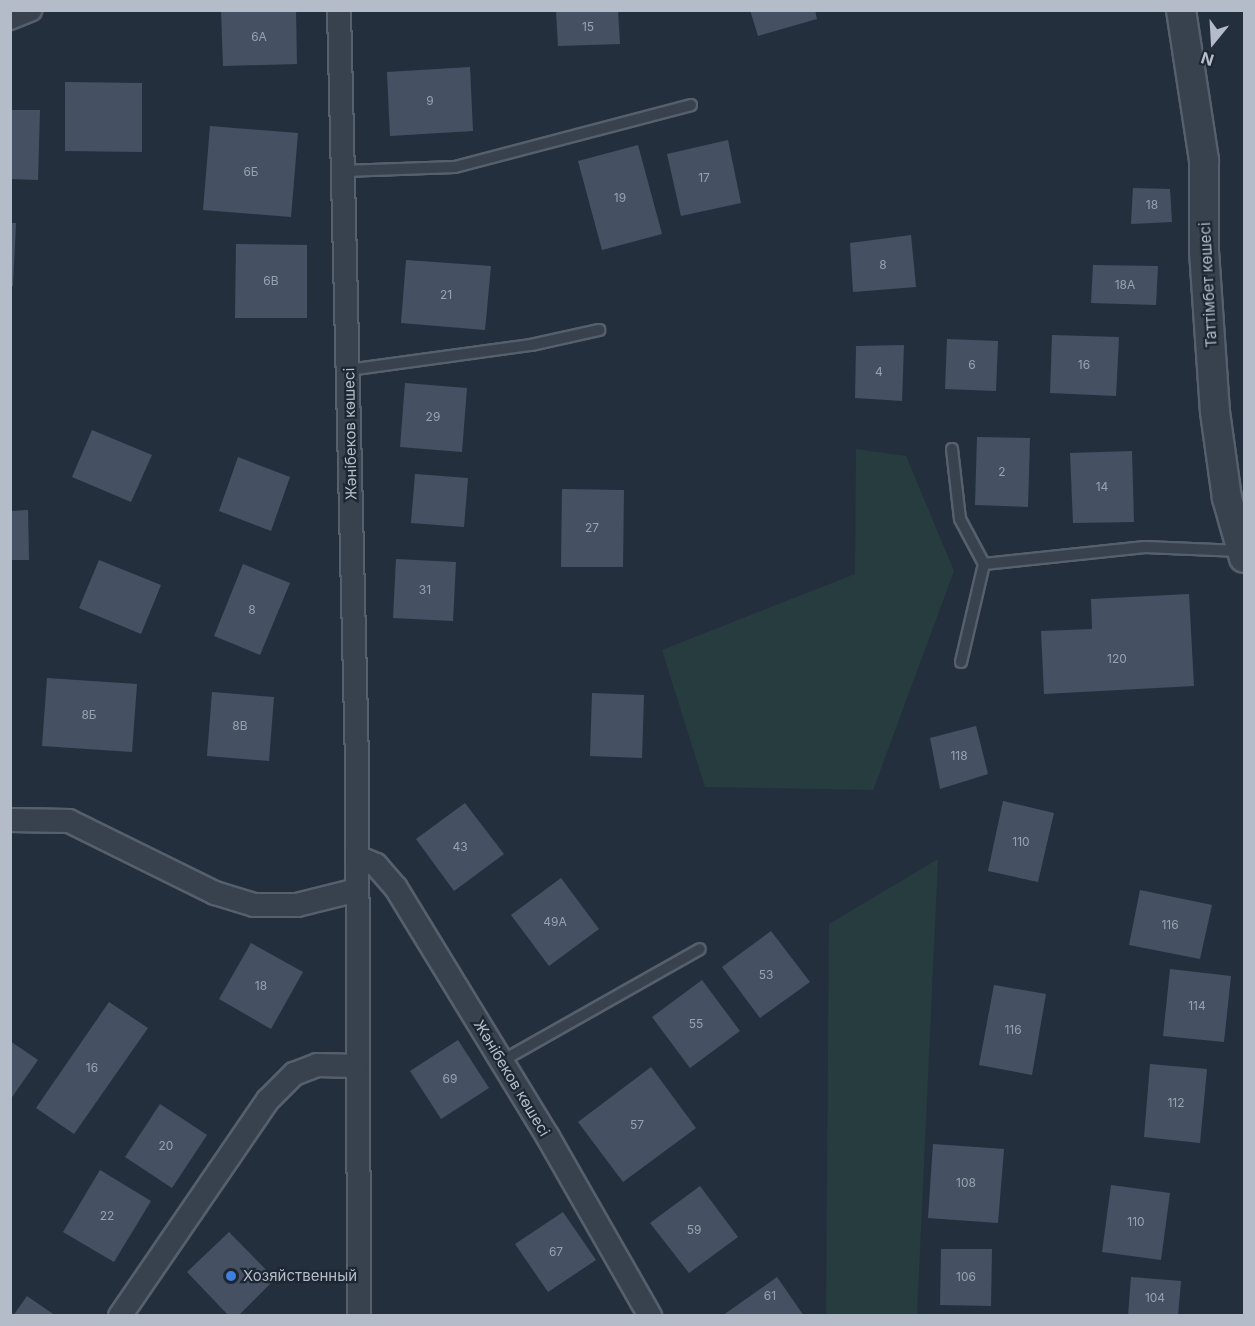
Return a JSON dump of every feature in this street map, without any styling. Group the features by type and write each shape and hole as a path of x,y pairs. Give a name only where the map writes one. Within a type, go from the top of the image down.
{"street":[{"path":"10,18 30,10"},
{"name":"Жәнібеков көшесі","path":"339,10 357,857 359,1316"},
{"name":"Таттімбет көшесі","path":"1181,10 1204,161 1204,251 1215,412 1227,498 1243,555"},
{"path":"10,820 69,820 215,893 254,905 297,905 357,890"},
{"name":"Жәнібеков көшесі","path":"357,857 376,865 396,888 502,1061 650,1316"},
{"path":"120,1316 268,1100 294,1074 317,1065 357,1066"}],"lane":[{"path":"344,171 455,167 691,105"},
{"path":"348,370 531,345 599,330"},
{"path":"952,449 960,519 984,564 961,662"},
{"path":"984,564 1145,548 1243,555"},
{"path":"502,1061 700,949"}],"green space":[{"path":"856,449 906,456 954,571 873,790 705,787 662,650 855,574"},
{"path":"938,859 917,1315 826,1315 829,924"}],"building":[{"path":"221,10 296,10 297,64 223,66"},
{"path":"556,10 618,10 620,44 558,46"},
{"path":"750,10 815,10 817,19 758,36"},
{"path":"470,67 473,131 390,136 387,72"},
{"path":"65,82 142,83 142,152 65,151"},
{"path":"10,110 40,110 38,180 10,179"},
{"path":"210,126 298,133 291,217 203,210"},
{"path":"728,140 741,203 681,216 667,154"},
{"path":"638,145 662,234 602,250 578,161"},
{"path":"1133,188 1170,189 1172,222 1131,224"},
{"path":"10,223 16,223 13,286 10,286"},
{"path":"911,235 916,287 853,292 850,243"},
{"path":"236,244 307,245 307,318 235,318"},
{"path":"406,260 491,266 485,330 401,323"},
{"path":"1093,265 1158,266 1156,305 1091,303"},
{"path":"1052,335 1119,337 1116,396 1050,393"},
{"path":"947,339 998,341 996,391 945,389"},
{"path":"904,345 902,401 855,398 856,346"},
{"path":"405,383 467,388 462,452 400,447"},
{"path":"92,430 152,455 131,502 72,477"},
{"path":"977,437 1030,438 1028,507 975,505"},
{"path":"1132,451 1134,522 1073,523 1070,453"},
{"path":"238,457 290,477 271,531 219,511"},
{"path":"415,474 468,478 464,527 411,523"},
{"path":"562,489 624,490 623,567 561,567"},
{"path":"28,510 29,560 10,560 10,511"},
{"path":"396,559 456,562 453,621 393,618"},
{"path":"99,560 161,585 141,634 79,608"},
{"path":"243,564 290,583 260,655 214,636"},
{"path":"1189,594 1194,686 1044,694 1041,631 1092,629 1091,599"},
{"path":"47,678 137,684 132,752 42,746"},
{"path":"212,692 274,697 269,761 207,756"},
{"path":"592,693 644,695 642,758 590,756"},
{"path":"976,726 988,774 940,789 930,738"},
{"path":"1003,801 1054,813 1038,882 988,871"},
{"path":"465,803 504,854 454,891 416,839"},
{"path":"561,878 599,929 549,966 511,915"},
{"path":"1140,890 1212,905 1200,959 1129,945"},
{"path":"771,931 810,982 760,1018 722,967"},
{"path":"251,943 303,972 271,1029 219,999"},
{"path":"1170,969 1231,976 1224,1042 1163,1036"},
{"path":"702,980 740,1031 690,1068 652,1017"},
{"path":"994,985 1046,994 1032,1075 979,1065"},
{"path":"109,1002 148,1028 74,1134 36,1108"},
{"path":"458,1040 489,1088 441,1119 410,1071"},
{"path":"10,1041 38,1060 10,1100"},
{"path":"1150,1064 1207,1069 1200,1143 1144,1137"},
{"path":"651,1067 696,1128 623,1182 578,1122"},
{"path":"160,1104 207,1135 172,1188 125,1157"},
{"path":"933,1144 1004,1149 998,1223 928,1218"},
{"path":"100,1170 151,1201 114,1262 63,1232"},
{"path":"1111,1185 1170,1193 1161,1260 1102,1252"},
{"path":"700,1186 738,1237 689,1273 650,1223"},
{"path":"563,1212 596,1260 548,1292 515,1244"},
{"name":"Хозяйственный","path":"229,1232 275,1279 238,1316 229,1316 187,1272"},
{"path":"941,1249 992,1249 991,1306 940,1305"},
{"path":"777,1277 804,1316 722,1316"},
{"path":"1131,1277 1181,1281 1178,1316 1128,1316"},
{"path":"27,1296 56,1316 13,1316"}],"place":[{"name":"Хозяйственный","path":"231,1276"}]}
